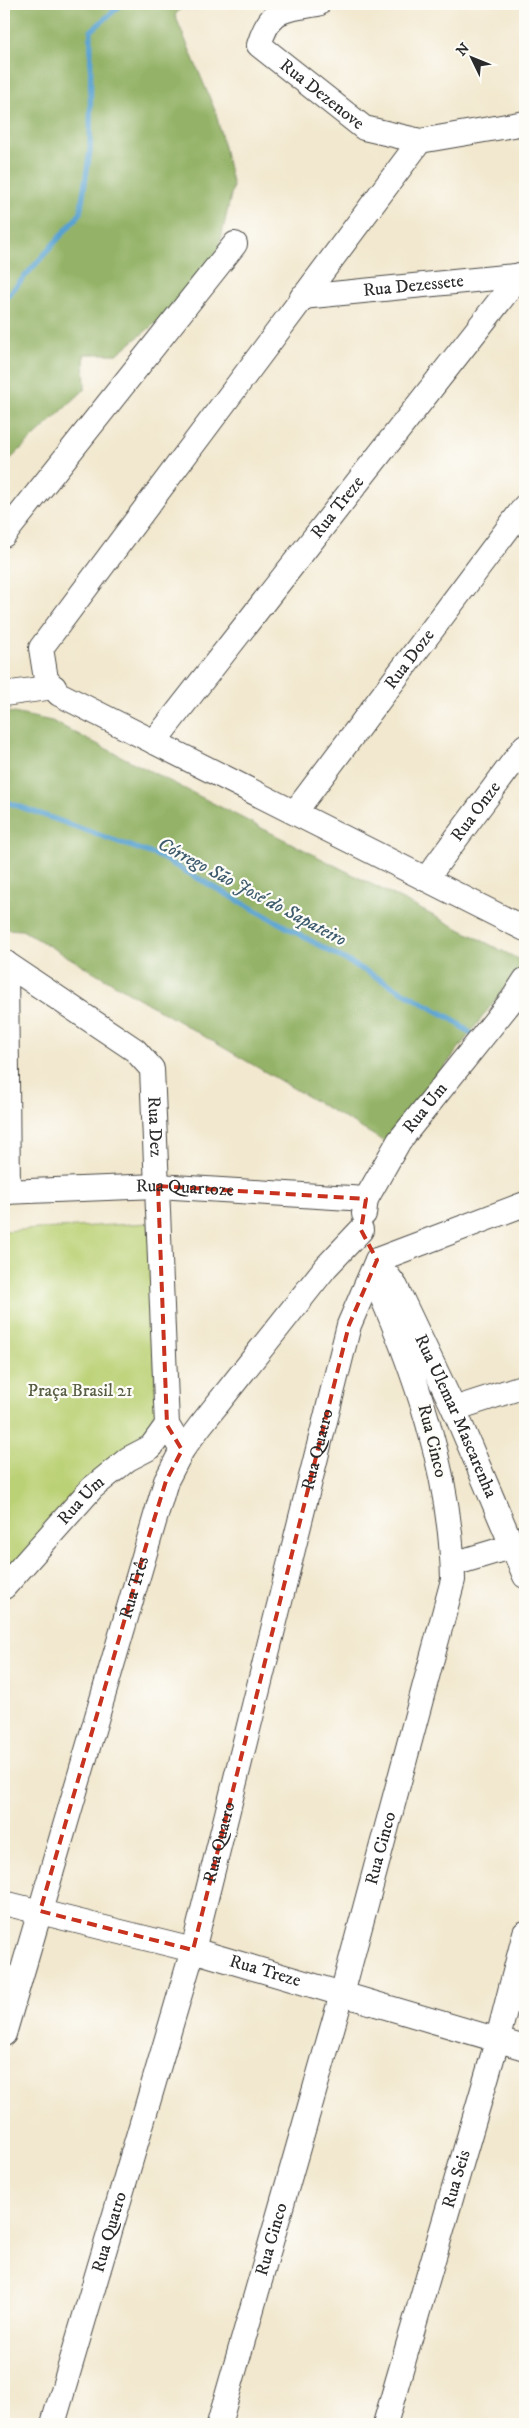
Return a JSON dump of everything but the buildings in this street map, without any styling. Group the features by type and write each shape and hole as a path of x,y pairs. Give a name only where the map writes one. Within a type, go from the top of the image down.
{"street":[{"name":"Rua Dezenove","path":"318,4 280,10 265,25 258,45 364,128 420,141"},
{"path":"525,123 420,141 41,648 46,679 59,694 525,929"},
{"path":"4,536 235,244"},
{"name":"Rua Dezessete","path":"302,297 523,275"},
{"name":"Rua Treze","path":"154,742 523,275"},
{"name":"Rua Doze","path":"295,812 525,506"},
{"path":"4,694 54,688"},
{"name":"Rua Onze","path":"426,879 525,746"},
{"path":"5,962 6,1192"},
{"name":"Rua Dez","path":"5,962 134,1050 152,1069 160,1216 167,1426"},
{"name":"Rua Um","path":"361,1230 366,1200 399,1141 519,995 525,980"},
{"name":"Rua Quartoze","path":"6,1192 158,1186 366,1200"},
{"path":"361,1230 375,1267 525,1204"},
{"name":"Rua Três","path":"4,2034 166,1481 182,1450 326,1267 361,1230"},
{"name":"Rua Ulemar Mascarenha","path":"375,1267 396,1288 454,1409 525,1575"},
{"name":"Rua Cinco","path":"218,2424 342,1994 453,1580 453,1548 442,1480 425,1408 375,1267"},
{"name":"Rua Quatro","path":"54,2424 193,1950 349,1325 375,1267"},
{"path":"454,1409 525,1386"},
{"path":"167,1426 182,1450"},
{"name":"Rua Um","path":"4,1587 92,1488 128,1459 151,1447 167,1426"},
{"path":"453,1564 513,1546"},
{"name":"Rua Treze","path":"4,1903 193,1950 498,2038 525,2048"},
{"name":"Rua Seis","path":"385,2424 498,2038 525,1932"}],"highlighted area":[{"path":"158,1186 366,1199 361,1230 377,1260 349,1325 193,1950 40,1911 148,1539 166,1481 182,1450 167,1425"}],"green space":[{"path":"4,4 185,4 175,15 216,113 233,186 212,278 117,354 84,354 85,389 4,465"},
{"path":"4,711 52,721 524,962 387,1143 22,930 4,929"},
{"name":"Praça Brasil 21","path":"149,1223 157,1431 4,1580 4,1231"}],"waterway":[{"name":"Córrego São José do Sapateiro","path":"4,300 80,214 90,151 91,31 122,4"},
{"name":"Córrego São José do Sapateiro","path":"4,801 158,856 452,1019 474,1036"}]}
